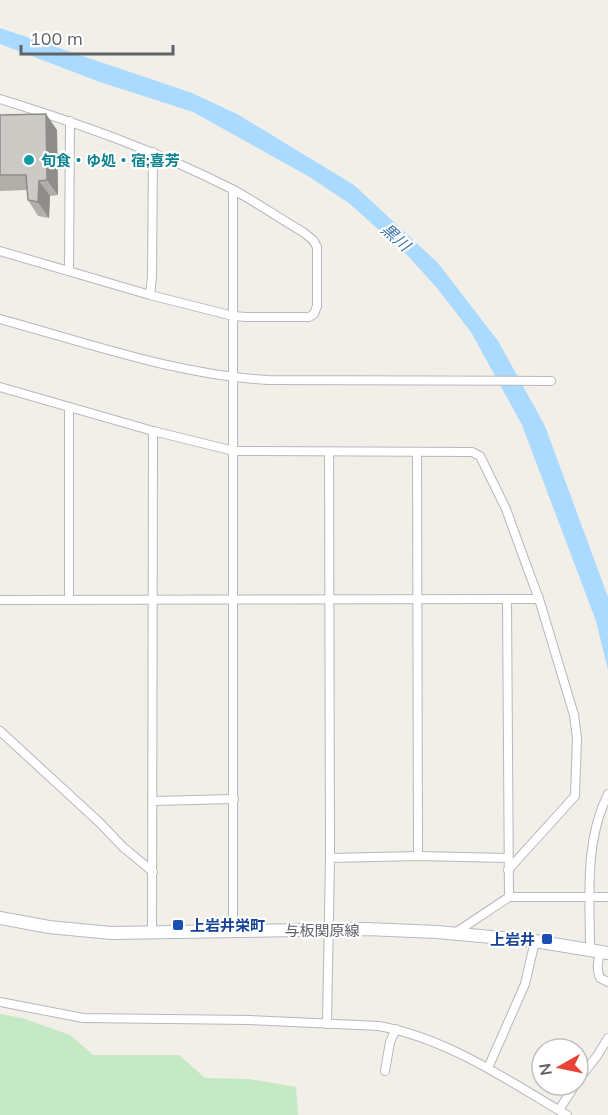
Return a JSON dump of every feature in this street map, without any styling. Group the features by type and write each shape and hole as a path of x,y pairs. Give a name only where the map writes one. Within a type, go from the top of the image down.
{"main road":[{"name":"与板関原線","path":"0,918 72,930 111,933 402,930 535,941 599,951"}],"street":[{"path":"0,99 70,121 153,152 233,190 303,232 313,240 317,247 317,306 314,314 297,317 246,318 234,316 150,295 0,251"},
{"path":"69,271 70,121"},
{"path":"150,295 153,152"},
{"path":"233,190 233,932"},
{"path":"0,319 163,364 234,378 551,381"},
{"path":"0,387 234,451 472,452 480,456 506,509 539,599 574,715 577,738 575,796 508,870"},
{"path":"69,407 69,599"},
{"path":"153,430 153,932"},
{"path":"327,1024 330,930 329,452"},
{"path":"417,453 418,856"},
{"path":"0,600 507,601 539,599"},
{"path":"507,601 509,897"},
{"path":"0,731 99,822 123,848 153,872"},
{"path":"608,794 598,816 593,837 590,897 599,951 596,966 600,978 608,982"},
{"path":"153,801 234,799"},
{"path":"330,858 418,856 508,858"},
{"path":"455,933 509,897 608,897"},
{"path":"488,1068 525,984 535,941"},
{"path":"0,1002 83,1018 239,1020 379,1026 396,1029 440,1044 488,1068 563,1113 570,1097"},
{"path":"385,1071 390,1042 396,1029"},
{"path":"590,1065 608,1038"}],"green space":[{"path":"0,1014 22,1018 70,1035 93,1055 179,1055 205,1078 249,1079 296,1087 298,1115 0,1115"}],"water":[{"name":"黒川","path":"0,28 192,93 237,114 354,185 438,263 498,341 545,426 608,597 608,670 596,621 522,425 471,332 437,288 408,256 350,204 308,176 193,112 100,82 0,44"}],"building":[{"name":"旬食・ゆ処・宿;喜芳","path":"46,114 47,180 39,181 38,202 28,200 26,175 0,175 0,115"}],"place":[{"name":"旬食・ゆ処・宿;喜芳","path":"29,160"},
{"name":"上岩井栄町","path":"178,925"},
{"name":"上岩井","path":"547,939"}]}
